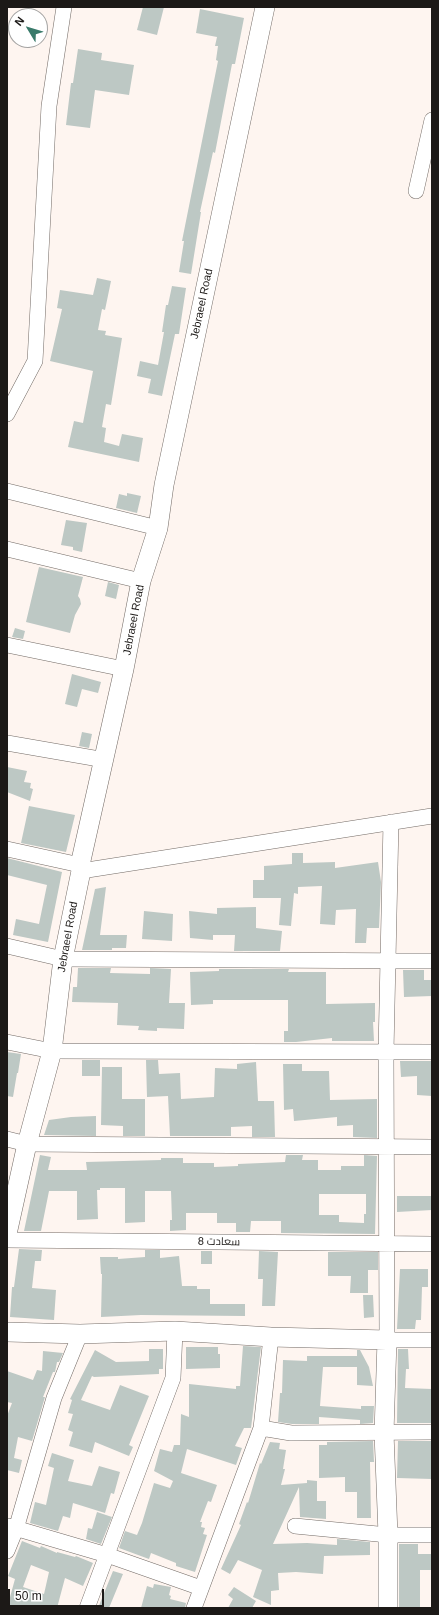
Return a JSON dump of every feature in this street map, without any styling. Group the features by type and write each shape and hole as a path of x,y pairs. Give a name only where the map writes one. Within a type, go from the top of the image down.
{"main road":[{"name":"Jebraeel Road","path":"7,1234 26,1144 52,1051 64,959 81,868 105,760 141,581 158,528 164,486 265,7"},
{"path":"7,1332 80,1334 175,1331 271,1337 387,1340 384,1433 388,1535 388,1608"}],"street":[{"path":"7,414 35,361 49,106 64,7"},
{"path":"416,191 432,120"},
{"path":"7,491 158,528"},
{"path":"7,549 141,581"},
{"path":"7,645 124,669"},
{"path":"7,742 105,760"},
{"path":"7,848 81,868 432,816"},
{"path":"391,822 387,960 385,1146 387,1340 432,1340"},
{"path":"7,946 64,959 432,961"},
{"path":"7,1042 52,1051 432,1052"},
{"path":"7,1139 26,1144 432,1147"},
{"name":"سعادت 8","path":"7,1240 432,1244"},
{"path":"87,1608 108,1555 172,1378 175,1331"},
{"path":"7,1551 12,1527 54,1398 80,1334"},
{"path":"194,1608 261,1428 271,1337"},
{"path":"261,1428 291,1433 432,1432"},
{"path":"295,1526 388,1535 432,1534"},
{"path":"12,1527 108,1555 201,1588"}],"building":[{"path":"143,7 164,7 157,35 137,30"},
{"path":"200,9 244,18 235,64 232,64 215,153 213,152 200,212 191,274 179,272 184,241 182,241 218,61 216,60 218,46 215,46 217,37 196,33"},
{"path":"78,49 102,53 101,60 134,65 129,95 95,90 90,128 66,125 71,83 73,83"},
{"path":"97,278 111,281 105,310 102,309 98,330 106,331 105,335 122,338 111,405 106,404 102,427 106,428 104,442 119,446 122,434 143,438 139,462 68,447 74,421 83,423 93,371 50,361 62,309 57,308 60,290 93,295"},
{"path":"172,286 186,288 179,334 175,334 162,396 148,393 151,379 137,376 140,361 158,365 164,332 162,332 166,305 168,305"},
{"path":"127,493 141,496 137,513 116,508 119,494 127,496"},
{"path":"66,520 87,523 82,552 73,550 73,547 61,545"},
{"path":"39,567 83,577 78,596 81,604 75,615 70,633 26,622"},
{"path":"108,582 119,585 116,599 105,596"},
{"path":"15,628 25,631 23,639 12,637"},
{"path":"72,674 101,682 98,693 82,689 77,707 65,704"},
{"path":"82,732 92,734 89,748 79,746"},
{"path":"7,767 27,771 24,782 31,783 30,788 33,789 30,801 7,792"},
{"path":"29,806 75,815 66,852 21,843"},
{"path":"292,853 303,853 303,863 335,862 335,868 378,862 381,882 379,928 367,928 366,943 355,943 356,909 336,910 335,925 320,924 322,886 298,887 298,894 294,893 291,926 279,925 281,898 253,898 253,880 264,880 264,866 292,864"},
{"path":"7,858 62,872 48,942 13,935 16,919 39,924 47,885 7,875"},
{"path":"106,887 100,935 127,935 126,948 112,948 112,950 82,950 95,889"},
{"path":"256,907 256,928 282,931 280,951 234,951 235,935 213,935 213,940 190,938 189,911 217,914 217,908"},
{"path":"144,911 173,914 172,941 142,939"},
{"path":"78,968 111,968 110,973 150,974 150,968 171,969 169,1003 185,1003 184,1029 157,1028 157,1031 138,1030 139,1026 117,1025 118,1003 72,1002 73,987 77,987"},
{"path":"219,969 289,969 288,972 326,972 326,1004 375,1003 375,1022 373,1022 374,1041 332,1041 332,1038 284,1042 284,1031 288,1031 288,1000 213,1000 213,1004 191,1005 190,972 219,971"},
{"path":"403,970 424,970 424,980 432,980 432,996 404,997"},
{"path":"7,1052 21,1054 13,1097 7,1096"},
{"path":"82,1060 100,1060 100,1076 82,1076"},
{"path":"146,1060 158,1060 159,1074 180,1073 181,1099 214,1097 215,1068 237,1069 237,1064 256,1062 258,1101 274,1101 275,1137 252,1137 252,1126 231,1127 231,1136 170,1136 168,1096 147,1097"},
{"path":"400,1061 432,1061 432,1096 417,1095 417,1076 401,1077"},
{"path":"283,1064 302,1064 302,1071 329,1071 330,1100 377,1099 377,1138 353,1137 353,1125 337,1126 337,1117 294,1121 293,1109 284,1110"},
{"path":"102,1067 122,1067 122,1099 145,1099 145,1136 123,1136 123,1126 101,1125"},
{"path":"96,1116 96,1136 44,1135 49,1120"},
{"path":"40,1155 51,1157 48,1170 87,1170 86,1162 161,1160 161,1158 183,1158 183,1163 214,1163 214,1167 238,1166 238,1164 285,1162 286,1155 303,1155 302,1160 318,1160 318,1170 341,1170 341,1166 364,1166 364,1155 377,1156 375,1234 281,1233 281,1221 251,1221 250,1232 236,1232 236,1223 217,1223 217,1213 186,1213 186,1230 170,1231 170,1220 172,1220 171,1191 145,1191 145,1222 125,1223 125,1188 100,1188 100,1190 97,1190 98,1219 77,1220 77,1191 49,1191 41,1231 24,1231","holes":["319,1194 366,1194 366,1214 364,1214 364,1223 339,1222 339,1215 319,1215"]},
{"path":"397,1196 432,1196 432,1210 397,1212"},
{"path":"19,1249 42,1250 41,1261 35,1261 32,1288 56,1290 54,1320 10,1317 12,1287 14,1287"},
{"path":"145,1250 160,1250 160,1258 179,1256 182,1286 197,1286 197,1289 210,1289 210,1304 245,1304 245,1316 141,1315 101,1317 102,1274 100,1257 118,1257 118,1259 145,1257"},
{"path":"201,1251 212,1251 212,1264 201,1264"},
{"path":"259,1251 278,1252 275,1306 262,1306 263,1279 258,1279"},
{"path":"328,1252 378,1252 378,1270 368,1270 368,1293 350,1293 351,1276 328,1276"},
{"path":"400,1269 428,1269 428,1287 422,1287 421,1320 416,1320 415,1329 397,1329"},
{"path":"363,1295 373,1295 374,1317 364,1318"},
{"path":"243,1346 261,1347 251,1428 244,1428 235,1446 242,1448 236,1465 187,1449 181,1473 217,1485 211,1502 208,1501 200,1522 202,1522 201,1527 205,1528 203,1534 207,1535 195,1572 176,1566 176,1563 151,1553 149,1559 119,1548 125,1531 137,1535 154,1483 170,1488 173,1481 154,1471 160,1449 172,1452 174,1445 180,1445 181,1414 189,1417 189,1384 236,1389 236,1386 240,1386"},
{"path":"186,1347 218,1347 218,1354 220,1354 220,1368 186,1369"},
{"path":"149,1349 163,1349 163,1369 159,1369 159,1374 92,1376 81,1400 110,1410 120,1385 149,1396 129,1445 133,1447 129,1456 95,1442 92,1453 69,1446 73,1432 68,1430 73,1414 68,1413 72,1400 70,1399 95,1350 116,1362 149,1361"},
{"path":"398,1349 408,1349 409,1369 406,1369 405,1388 432,1389 432,1423 397,1423"},
{"path":"357,1350 360,1350 369,1367 373,1386 357,1385 357,1367 323,1367 320,1406 361,1409 361,1406 374,1406 373,1423 360,1424 360,1420 319,1417 319,1424 292,1424 278,1422 280,1393 282,1393 283,1360 307,1361 307,1356 357,1356"},
{"path":"43,1351 63,1353 59,1362 57,1362 55,1372 53,1372 43,1397 45,1397 32,1441 18,1437 14,1458 22,1460 19,1473 7,1470 7,1416 12,1403 7,1402 7,1371 33,1380 37,1370 42,1371"},
{"path":"373,1441 374,1462 370,1462 371,1518 357,1518 357,1492 345,1492 345,1477 319,1478 319,1445 327,1445 327,1442"},
{"path":"398,1441 432,1441 432,1479 397,1478"},
{"path":"270,1442 280,1443 279,1449 286,1450 283,1469 285,1469 281,1485 307,1483 307,1480 317,1481 317,1501 326,1501 326,1519 300,1517 299,1487 273,1544 307,1543 337,1545 337,1539 370,1542 370,1555 324,1556 323,1574 296,1572 278,1573 279,1590 271,1591 271,1605 253,1597 262,1570 238,1560 230,1574 221,1569 241,1525 239,1524 247,1502 248,1503 260,1463 261,1464"},
{"path":"52,1453 74,1460 68,1481 92,1486 99,1466 120,1472 114,1494 111,1493 105,1513 73,1503 70,1518 63,1516 58,1531 30,1523 35,1502 46,1505 54,1468 48,1466"},
{"path":"97,1512 112,1517 101,1544 86,1539 88,1528 92,1529"},
{"path":"22,1541 40,1548 41,1546 57,1553 76,1556 93,1563 83,1586 65,1578 57,1608 7,1608 15,1579 8,1576","holes":["31,1565 49,1572 44,1594 23,1587"]},
{"path":"399,1544 418,1544 418,1554 432,1554 432,1570 420,1570 420,1608 399,1608"},
{"path":"113,1571 123,1574 109,1608 98,1608"},
{"path":"154,1584 171,1587 169,1595 171,1596 170,1599 186,1603 185,1608 141,1608 147,1586 153,1588"},
{"path":"234,1587 256,1601 252,1608 228,1608 233,1599 228,1595"}]}
